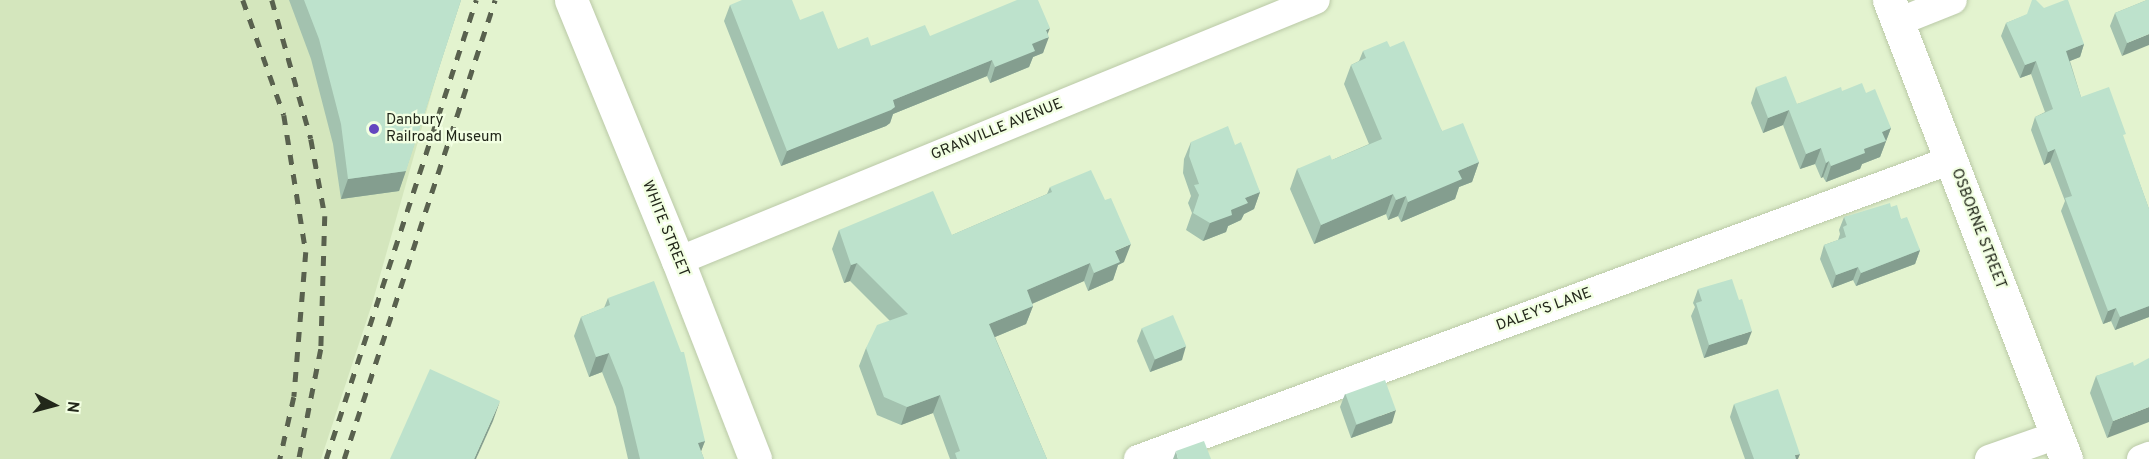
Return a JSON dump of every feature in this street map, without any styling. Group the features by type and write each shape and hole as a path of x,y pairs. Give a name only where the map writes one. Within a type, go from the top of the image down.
{"main road":[{"name":"WHITE STREET","path":"571,0 678,261 755,459"},
{"name":"OSBORNE STREET","path":"1894,11 2062,447"}],"street":[{"name":"GRANVILLE AVENUE","path":"678,261 1316,0"},
{"path":"1894,11 1953,0"},
{"name":"DALEY'S LANE","path":"1138,459 1951,160"},
{"path":"1989,459 2062,447"},
{"path":"2141,459 2149,456"}],"shaded area":[{"path":"0,0 458,0 372,304 321,459 0,459"}],"building":[{"name":"Danbury Railroad Museum","path":"304,0 461,0 406,171 348,179 341,124 319,39"},
{"path":"742,0 792,0 800,20 823,11 838,49 868,37 871,46 925,25 930,36 1017,0 1038,0 1050,28 1046,30 1049,37 1032,44 1035,51 995,67 992,60 893,100 895,107 891,110 787,151 730,5"},
{"path":"2032,0 2036,0 2044,8 2068,0 2084,44 2066,51 2081,97 2109,87 2149,209 2149,306 2120,317 2116,308 2108,311 2065,198 2072,196 2055,149 2048,152 2035,117 2053,109 2036,61 2025,65 2006,23 2027,14"},
{"path":"2149,0 2149,34 2127,43 2115,13"},
{"path":"1387,41 1390,47 1404,41 1442,131 1463,123 1479,162 1458,171 1462,179 1408,202 1406,196 1396,200 1393,194 1321,225 1297,169 1330,155 1332,160 1382,139 1351,65 1366,58 1363,51"},
{"path":"1786,76 1797,104 1841,87 1842,91 1862,83 1866,93 1875,89 1891,128 1882,132 1886,141 1864,149 1865,153 1831,166 1829,161 1826,163 1821,148 1806,154 1789,110 1768,118 1756,87"},
{"path":"1228,126 1235,145 1241,142 1260,192 1245,198 1248,203 1231,210 1232,215 1210,223 1193,213 1199,195 1194,185 1199,184 1189,156 1191,142"},
{"path":"1091,170 1105,200 1111,198 1131,244 1115,251 1120,262 1094,273 1090,263 1027,290 1033,306 989,324 1047,459 957,459 955,453 960,451 940,395 907,407 884,397 866,348 877,325 908,314 857,263 851,265 839,230 933,191 952,235 1052,192 1050,187"},
{"path":"1890,203 1891,207 1897,205 1901,219 1907,217 1920,250 1861,273 1858,267 1836,275 1824,245 1846,237 1843,227 1847,225 1844,217"},
{"path":"1732,279 1739,300 1742,299 1752,331 1709,345 1696,303 1702,301 1698,289"},
{"path":"654,281 681,352 684,352 705,441 698,443 704,459 640,459 623,388 609,353 596,357 581,317 610,305 608,298"},
{"path":"1173,315 1186,346 1155,360 1142,328"},
{"path":"2149,358 2149,407 2113,421 2096,376 2133,362 2134,366"},
{"path":"430,369 500,401 474,459 390,459"},
{"path":"1385,380 1396,410 1356,424 1346,394"},
{"path":"1778,389 1800,454 1795,455 1796,459 1754,459 1734,404"},
{"path":"1204,441 1211,459 1178,459 1176,451"}],"railway":[{"path":"243,0 284,115 306,252 294,397 280,459"},
{"path":"272,0 311,139 325,216 321,349 299,459"},
{"path":"326,459 476,0"},
{"path":"344,459 495,0"}],"place":[{"name":"Danbury Railroad Museum","path":"374,129"}]}
